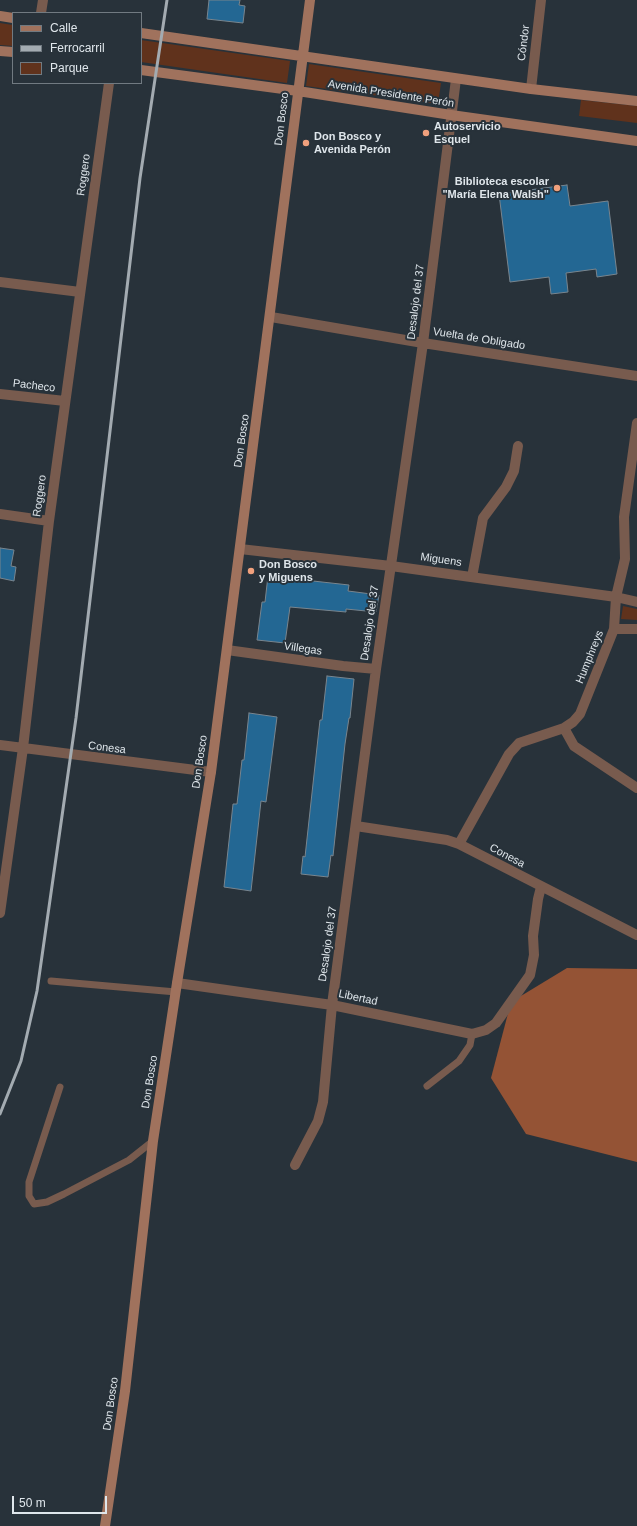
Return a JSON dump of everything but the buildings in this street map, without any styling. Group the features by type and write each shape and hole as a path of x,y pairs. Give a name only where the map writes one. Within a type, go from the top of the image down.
{"street":[{"path":"41,12 43,0"},
{"name":"Don Bosco","path":"105,1526 125,1391 153,1142 211,772 271,317 310,0"},
{"name":"Cóndor","path":"530,89 541,0"},
{"path":"0,16 12,18"},
{"path":"142,33 456,79 637,101"},
{"path":"0,51 12,52"},
{"name":"Avenida Presidente Perón","path":"142,70 298,91 451,116 637,140"},
{"name":"Desalojo del 37","path":"295,1165 318,1121 323,1102 332,1005 376,669 423,343 456,79"},
{"name":"Roggero","path":"0,913 23,748 49,521 109,84"},
{"path":"0,282 80,292"},
{"name":"Vuelta de Obligado","path":"271,317 423,343 637,376"},
{"name":"Pacheco","path":"0,394 65,401"},
{"name":"Humphreys","path":"459,844 509,754 519,743 564,728 573,722 580,714 614,629 616,597 625,559 624,517 637,423"},
{"path":"472,577 483,518 506,487 514,471 518,446"},
{"path":"0,514 49,521"},
{"name":"Miguens","path":"240,549 391,566 616,597 637,602"},
{"path":"614,629 637,628"},
{"name":"Villegas","path":"227,650 376,669"},
{"path":"564,728 574,746 637,788"},
{"name":"Conesa","path":"0,745 211,772"},
{"name":"Conesa","path":"356,826 447,840 459,844 637,935"},
{"name":"Libertad","path":"176,988 332,1005 472,1034 486,1030 496,1023 530,975 534,955 534,936 538,899 541,887"}],"lane":[{"path":"51,981 176,988"},
{"path":"427,1086 459,1061 470,1045 472,1034"},
{"path":"60,1087 29,1182 29,1196 34,1204 47,1202 64,1194 129,1160 153,1142"}],"green space":[{"path":"0,23 12,25 12,46 0,45"},
{"path":"142,40 290,61 287,83 142,62"},
{"path":"309,64 441,83 438,104 306,86"},
{"path":"581,100 637,106 637,123 579,116"},
{"path":"623,606 637,609 637,620 621,619"}],"shaded area":[{"path":"567,968 637,969 637,1162 526,1134 491,1078 511,1002"}],"railway":[{"path":"0,1114 21,1061 37,991 76,718 140,178 167,0"}],"place":[{"name":"Autoservicio Esquel","path":"426,133"},
{"name":"Don Bosco y Avenida Perón","path":"306,143"},
{"name":"Biblioteca escolar \"María Elena Walsh\"","path":"557,188"},
{"name":"Don Bosco y Miguens","path":"251,571"}]}
